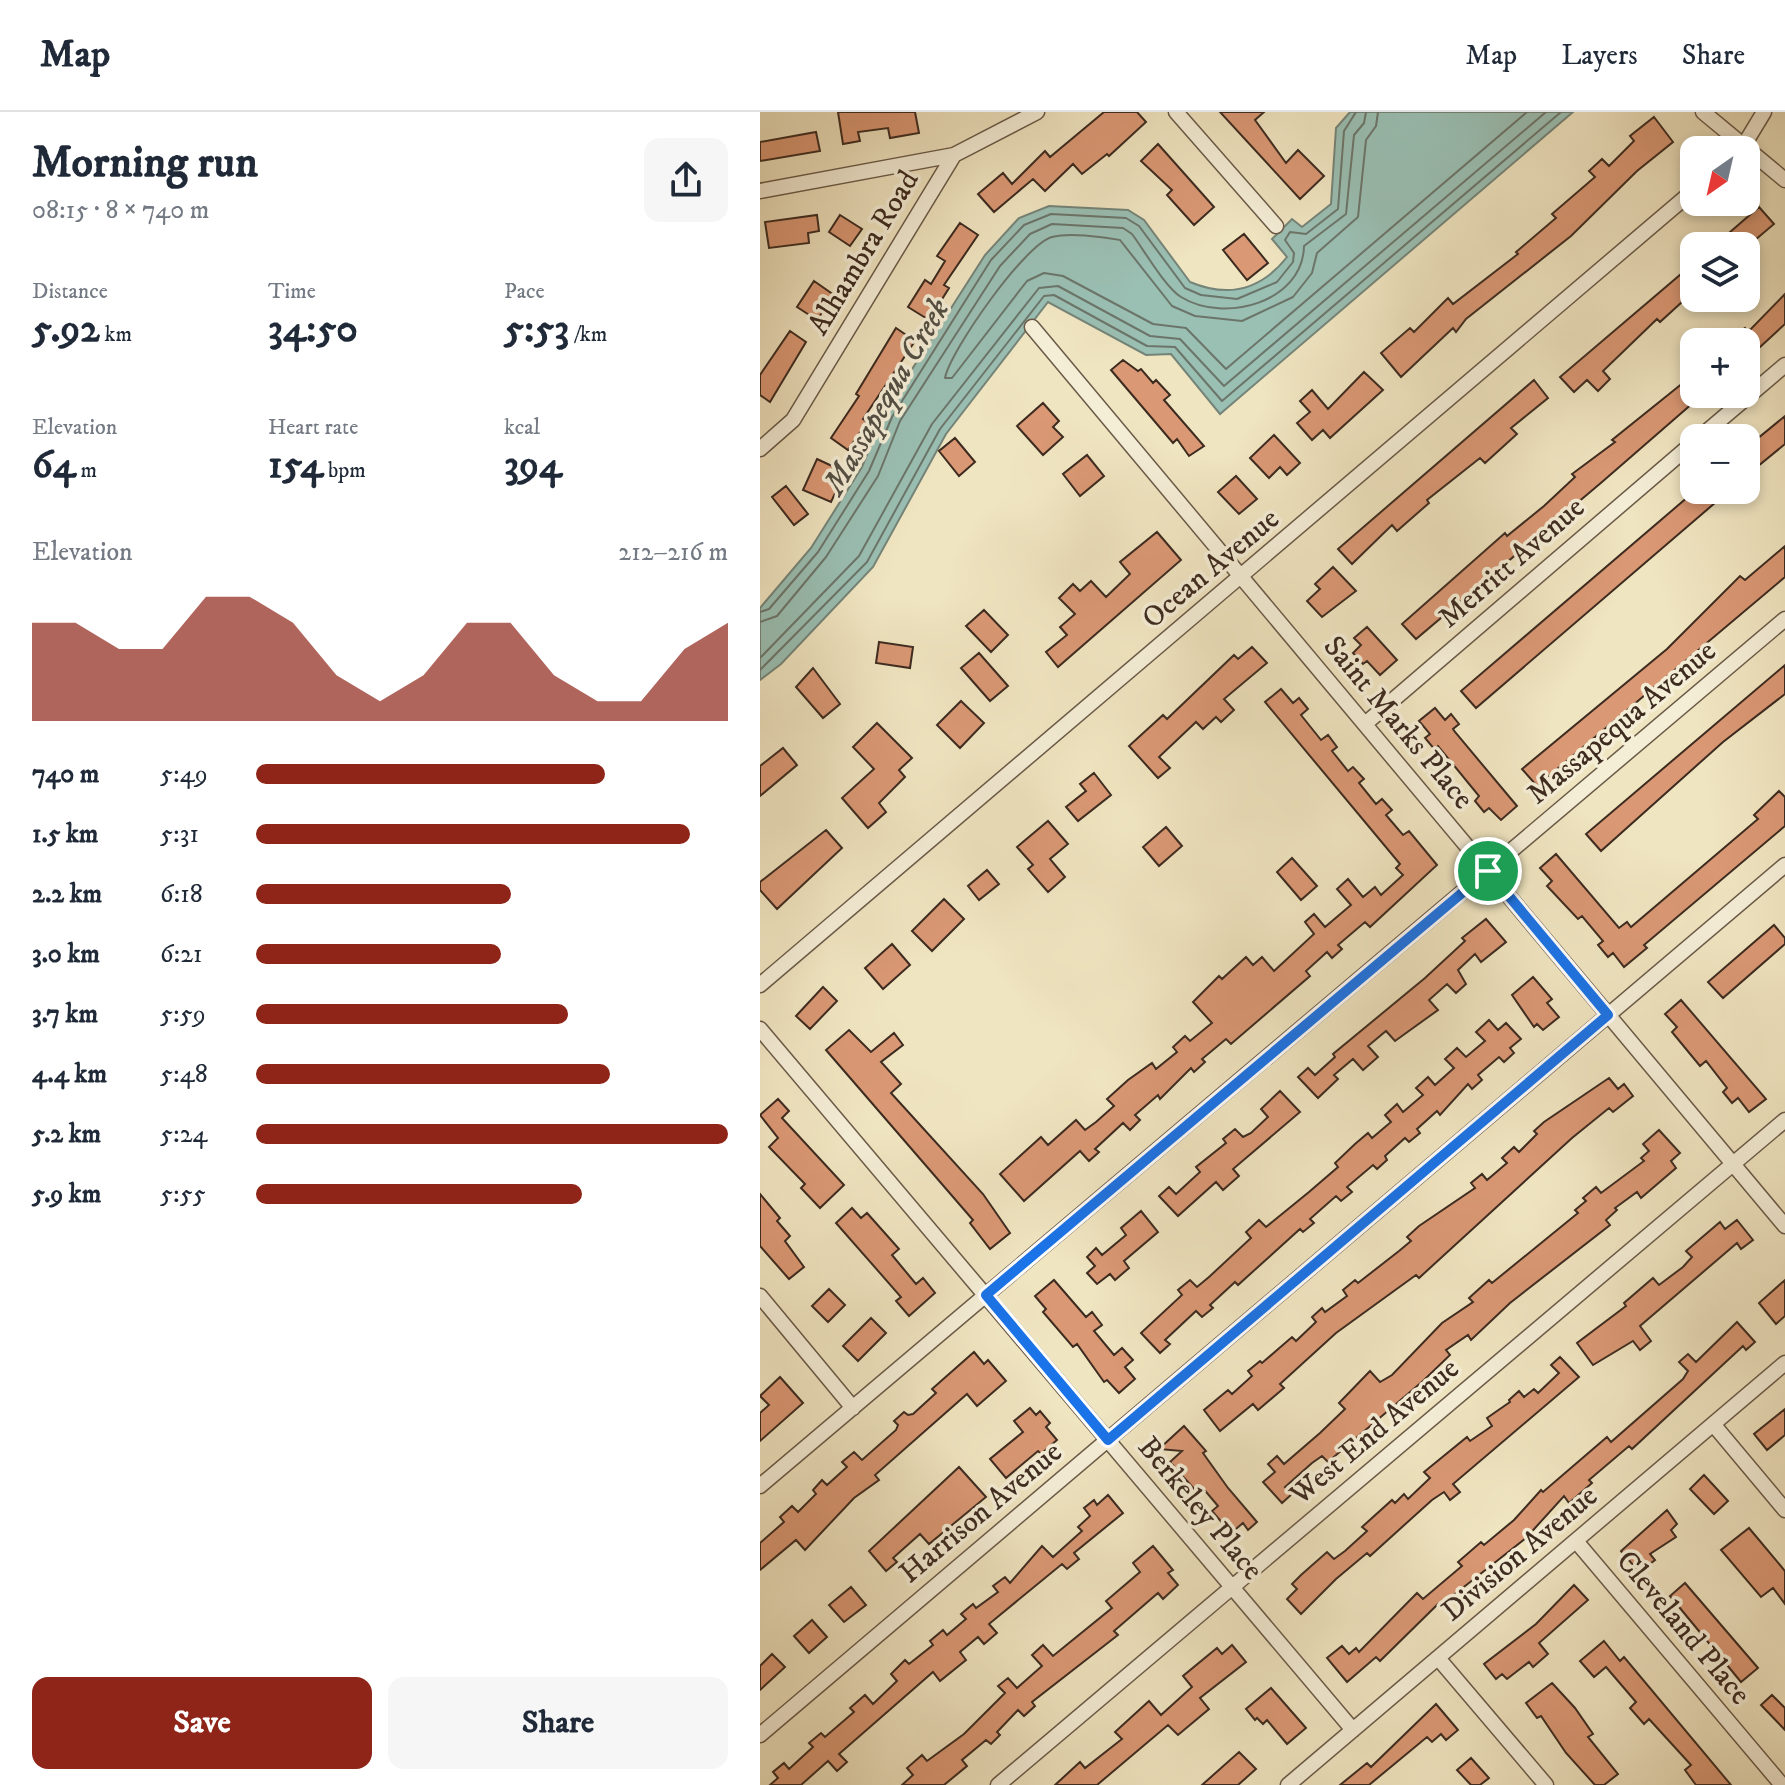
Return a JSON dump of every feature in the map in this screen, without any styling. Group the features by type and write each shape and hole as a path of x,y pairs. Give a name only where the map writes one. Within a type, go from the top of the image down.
{"street":[{"name":"Alhambra Road","path":"760,449 793,420 954,155 1037,112"},
{"path":"1176,112 1276,226"},
{"path":"1703,112 1730,136"},
{"path":"1750,136 1764,112"},
{"path":"760,191 954,155"},
{"path":"1760,161 1785,180"},
{"name":"Ocean Avenue","path":"760,985 1242,578 1680,202"},
{"name":"Saint Marks Place","path":"1032,327 1785,1226"},
{"path":"1715,424 1785,365"},
{"name":"Merritt Avenue","path":"1365,724 1680,454"},
{"name":"Massapequa Avenue","path":"760,1486 1785,619"},
{"name":"Harrison Avenue","path":"760,1735 1785,865"},
{"name":"Berkeley Place","path":"760,1029 1353,1730"},
{"name":"West End Avenue","path":"998,1785 1785,1120"},
{"path":"760,1296 853,1408"},
{"name":"Division Avenue","path":"1298,1782 1353,1730 1785,1363"},
{"path":"1713,1424 1785,1510"},
{"name":"Cleveland Place","path":"1576,1541 1782,1785"},
{"path":"1438,1658 1546,1785"}],"water":[{"path":"1350,112 1573,112 1220,414 1171,354 1146,355 1048,302 946,434 873,567 781,664 760,680 760,608 811,548 862,467 884,413 985,255 1019,218 1049,206 1128,210 1144,220 1190,282 1218,289 1243,288 1266,277 1287,257 1272,239 1292,219 1302,227 1331,204 1336,128"}],"building":[{"path":"838,112 915,112 919,133 890,138 888,128 858,132 860,141 843,144"},
{"path":"1104,112 1137,112 1146,122 1109,156 1107,154 1082,174 1073,164 1045,191 1033,179 994,212 978,194 1003,173 1012,184 1045,151 1050,157"},
{"path":"1220,112 1264,112 1255,120 1286,163 1298,150 1324,176 1300,199"},
{"path":"1654,117 1673,142 1637,171 1571,236 1466,319 1456,332 1453,328 1401,377 1381,353 1410,328 1414,332 1448,298 1453,304 1518,254 1516,252 1556,218 1552,214 1595,177 1589,171 1602,159 1609,166 1634,141 1630,136"},
{"path":"816,132 820,151 760,161 760,142"},
{"path":"1158,144 1214,207 1194,225 1167,195 1172,190 1141,161"},
{"path":"1760,208 1774,224 1760,236 1760,232 1730,232 1749,216 1760,216"},
{"path":"817,215 819,231 808,233 809,243 769,248 765,222"},
{"path":"840,215 862,229 850,246 829,232"},
{"path":"960,223 978,235 944,285 949,288 929,320 908,307 925,280 931,284 945,261 937,256"},
{"path":"1244,234 1268,263 1247,280 1223,250"},
{"path":"1680,275 1680,304 1660,322 1657,319 1603,371 1610,379 1598,391 1587,380 1574,392 1560,377"},
{"path":"814,281 834,295 817,320 797,307"},
{"path":"1785,294 1785,324 1760,347 1760,328 1752,328"},
{"path":"896,328 915,341 863,419 867,422 848,450 831,438 859,396 856,394"},
{"path":"790,331 806,342 770,402 760,395 760,375"},
{"path":"1123,360 1138,371 1141,369 1153,383 1156,380 1170,395 1164,400 1204,446 1189,456 1177,439 1173,443 1111,370"},
{"path":"1364,372 1383,390 1330,438 1323,430 1312,440 1297,423 1310,412 1300,401 1312,390 1328,409"},
{"path":"1534,380 1548,398 1511,428 1517,434 1485,463 1480,458 1427,500 1429,503 1397,531 1392,525 1352,564 1338,549"},
{"path":"1680,385 1680,408 1687,408 1416,639 1402,624 1505,533 1507,536 1544,506 1575,477 1572,474 1615,442 1612,440"},
{"path":"1043,403 1059,421 1053,427 1063,437 1043,455 1017,426"},
{"path":"1785,416 1785,444 1760,465 1760,437"},
{"path":"1274,435 1300,463 1287,475 1280,467 1269,478 1250,458"},
{"path":"955,438 975,462 959,476 939,451"},
{"path":"1087,455 1104,476 1080,496 1063,474"},
{"path":"817,459 845,472 831,502 803,490"},
{"path":"1236,476 1257,499 1239,514 1218,492"},
{"path":"786,486 808,514 794,525 772,497"},
{"path":"1680,504 1714,504 1476,708 1461,691"},
{"path":"1157,532 1181,560 1058,667 1046,652 1067,635 1060,627 1075,614 1059,598 1073,584 1080,591 1091,581 1106,597 1130,574 1120,562"},
{"path":"1785,546 1785,577 1537,786 1522,769 1667,649 1740,576 1745,580"},
{"path":"1333,567 1356,591 1322,617 1307,601 1320,589 1315,584"},
{"path":"984,610 1008,635 991,652 966,626"},
{"path":"1367,627 1397,660 1380,675 1367,661 1363,664 1353,653 1361,645 1354,638"},
{"path":"879,642 913,647 910,668 876,663"},
{"path":"1252,647 1267,663 1224,699 1234,710 1221,722 1216,717 1203,729 1196,722 1159,757 1170,768 1158,778 1129,746 1163,715 1167,719 1234,655 1238,659"},
{"path":"979,653 1008,686 990,701 961,668"},
{"path":"1785,665 1785,694 1723,742 1601,851 1586,834"},
{"path":"813,668 840,704 823,718 796,687"},
{"path":"1281,689 1293,703 1299,698 1308,709 1301,715 1321,740 1328,735 1337,747 1332,751 1348,771 1353,767 1364,779 1359,783 1376,804 1382,799 1392,810 1386,815 1403,835 1409,831 1437,865 1370,927 1365,922 1338,945 1342,949 1332,958 1327,952 1306,971 1310,976 1231,1044 1226,1039 1202,1059 1205,1062 1194,1072 1191,1068 1160,1099 1158,1095 1135,1115 1140,1120 1130,1130 1123,1123 1095,1149 1099,1152 1089,1161 1080,1151 1024,1201 1000,1174 1041,1137 1048,1145 1076,1120 1085,1130 1114,1106 1107,1099 1128,1080 1152,1063 1156,1069 1177,1052 1173,1047 1185,1036 1190,1041 1212,1023 1193,1002 1219,976 1222,979 1246,957 1253,965 1262,957 1274,971 1314,934 1305,922 1314,914 1325,927 1351,905 1337,889 1348,879 1363,897 1375,887 1381,895 1403,875 1396,868 1400,864 1265,702"},
{"path":"961,701 984,723 960,748 937,725"},
{"path":"1435,708 1445,720 1451,714 1459,724 1453,729 1455,732 1517,806 1501,820 1489,808 1484,812 1475,801 1479,796 1438,746 1435,750 1425,738 1430,734 1419,721"},
{"path":"877,723 912,758 899,770 905,777 879,803 886,812 868,828 842,798 874,769 853,747"},
{"path":"783,748 797,765 760,796 760,766"},
{"path":"1094,773 1111,795 1078,821 1066,807 1086,791 1080,784"},
{"path":"1779,791 1785,797 1785,826 1644,945 1647,948 1624,967 1613,953 1608,957 1598,945 1603,941 1582,916 1578,919 1547,886 1552,881 1540,868 1556,854 1619,928 1627,922 1631,927 1758,819 1754,815"},
{"path":"1048,821 1068,844 1050,859 1065,877 1048,892 1028,869 1033,865 1017,847"},
{"path":"1166,827 1182,846 1159,866 1143,847"},
{"path":"826,830 842,848 777,909 760,890 760,882"},
{"path":"1292,858 1317,886 1301,900 1277,872"},
{"path":"987,870 999,884 979,900 968,886"},
{"path":"944,899 964,919 932,951 912,931"},
{"path":"1486,919 1506,942 1481,962 1475,954 1458,970 1466,984 1456,993 1447,984 1429,1000 1438,1010 1395,1041 1386,1031 1368,1046 1378,1057 1363,1070 1353,1059 1334,1075 1338,1079 1318,1098 1298,1077 1308,1068 1315,1075 1335,1057 1333,1054 1425,978 1465,941 1462,938"},
{"path":"1774,925 1785,938 1785,944 1723,998 1708,982"},
{"path":"892,944 910,965 883,989 865,968"},
{"path":"1533,977 1552,999 1547,1003 1559,1017 1543,1030 1537,1024 1534,1027 1512,995"},
{"path":"823,987 837,1001 810,1029 796,1016"},
{"path":"1681,1000 1766,1099 1749,1112 1738,1098 1732,1103 1723,1092 1727,1088 1706,1061 1700,1066 1672,1032 1677,1027 1665,1014"},
{"path":"1489,1020 1498,1030 1506,1023 1521,1039 1510,1048 1514,1053 1504,1062 1499,1057 1478,1075 1482,1080 1472,1089 1468,1084 1440,1115 1437,1111 1417,1129 1420,1133 1409,1142 1405,1138 1385,1156 1387,1160 1377,1169 1373,1165 1347,1187 1352,1192 1341,1201 1336,1196 1310,1219 1314,1223 1303,1232 1300,1229 1238,1285 1235,1282 1210,1305 1213,1308 1202,1317 1196,1311 1165,1340 1170,1344 1160,1353 1141,1333 1182,1295 1178,1290 1190,1280 1197,1287 1251,1238 1246,1232 1259,1220 1266,1227 1338,1167 1335,1163 1368,1133 1372,1138 1391,1122 1385,1115 1397,1104 1403,1112 1423,1095 1416,1088 1428,1077 1435,1085 1454,1068 1445,1059 1457,1048 1466,1057 1485,1041 1476,1032"},
{"path":"849,1030 871,1052 894,1033 903,1045 881,1062 901,1084 891,1093 983,1194 1010,1233 990,1249 970,1223 973,1220 826,1050"},
{"path":"1609,1078 1618,1089 1624,1084 1633,1096 1613,1112 1609,1108 1572,1138 1419,1278 1416,1275 1336,1333 1280,1384 1284,1388 1258,1410 1253,1404 1220,1431 1204,1410 1228,1390 1232,1394 1252,1376 1248,1371 1292,1337 1296,1341 1316,1322 1312,1317 1322,1308 1325,1312 1347,1296 1343,1290 1355,1280 1358,1283 1411,1241 1407,1237 1419,1226 1475,1188 1471,1183 1482,1174 1487,1180 1507,1163 1502,1158 1514,1147 1519,1152 1544,1122"},
{"path":"1280,1091 1300,1112 1233,1169 1239,1176 1223,1190 1216,1182 1178,1216 1159,1196 1169,1187 1176,1194 1200,1172 1196,1167 1226,1143 1223,1139 1235,1129 1243,1137 1251,1133 1268,1117 1261,1109"},
{"path":"778,1099 789,1111 782,1118 844,1185 820,1208 801,1188 805,1184 769,1147 778,1138 760,1115"},
{"path":"1659,1130 1680,1153 1671,1161 1676,1168 1641,1198 1637,1192 1615,1208 1617,1210 1606,1220 1610,1225 1510,1303 1471,1340 1468,1335 1446,1350 1450,1355 1423,1381 1328,1462 1322,1456 1312,1463 1285,1487 1292,1494 1282,1503 1263,1482 1275,1472 1268,1464 1277,1456 1284,1464 1345,1409 1339,1403 1370,1371 1380,1382 1392,1375 1442,1323 1473,1302 1469,1298 1489,1280 1492,1283 1578,1213 1575,1210 1586,1201 1583,1198 1596,1187 1601,1193 1644,1161 1641,1158 1649,1151 1643,1144"},
{"path":"760,1194 780,1218 777,1221 790,1236 785,1241 804,1267 789,1279 760,1246"},
{"path":"852,1208 861,1218 867,1213 899,1249 892,1255 916,1284 923,1278 935,1293 909,1316 896,1301 901,1297 836,1223"},
{"path":"1141,1211 1158,1232 1124,1261 1129,1268 1115,1280 1110,1274 1097,1284 1087,1273 1095,1266 1087,1257 1096,1248 1102,1255 1126,1235 1121,1228"},
{"path":"1737,1220 1753,1240 1741,1249 1737,1243 1640,1326 1651,1341 1640,1350 1633,1341 1593,1365 1577,1343 1626,1306 1624,1303 1653,1278 1659,1285 1683,1267 1692,1257 1686,1251 1720,1222 1725,1229"},
{"path":"1054,1280 1086,1317 1092,1312 1102,1325 1094,1331 1114,1355 1122,1348 1133,1360 1125,1367 1135,1379 1119,1393 1107,1380 1104,1382 1077,1344 1073,1347 1043,1312 1046,1309 1035,1296"},
{"path":"1785,1280 1785,1316 1776,1324 1759,1303"},
{"path":"829,1289 845,1305 828,1322 812,1306"},
{"path":"871,1318 886,1333 858,1361 843,1346"},
{"path":"1737,1322 1755,1342 1746,1350 1743,1346 1632,1449 1629,1446 1589,1480 1592,1483 1569,1503 1564,1496 1526,1538 1441,1605 1439,1603 1380,1661 1376,1657 1347,1682 1327,1658 1342,1646 1349,1654 1356,1648 1359,1652 1417,1593 1423,1599 1462,1566 1458,1562 1481,1542 1484,1545 1514,1520 1541,1490 1543,1492 1607,1437 1611,1442 1683,1379 1688,1371 1679,1362 1688,1354 1696,1362"},
{"path":"974,1352 984,1364 988,1360 1006,1381 977,1406 967,1394 875,1475 879,1480 854,1498 805,1550 796,1540 760,1570 760,1543 784,1522 780,1517 792,1506 798,1512 816,1494 813,1490 822,1480 827,1485 847,1467 842,1462 854,1452 862,1460 896,1430 898,1425 894,1421 904,1412 913,1414 936,1393 932,1389"},
{"path":"1560,1357 1579,1377 1453,1484 1460,1492 1450,1500 1444,1492 1432,1500 1370,1556 1367,1553 1336,1579 1301,1614 1287,1599 1297,1589 1292,1584 1301,1575 1327,1552 1334,1559 1345,1551 1367,1531 1362,1527 1392,1500 1395,1503 1404,1494 1408,1499 1430,1478 1424,1472 1467,1437 1470,1441 1492,1426 1487,1418 1510,1402 1519,1391 1524,1397 1534,1389 1538,1393 1559,1373 1551,1365"},
{"path":"780,1377 803,1403 760,1441 760,1413 769,1405 760,1396"},
{"path":"1030,1408 1036,1415 1040,1411 1050,1423 1046,1427 1057,1440 1041,1454 1038,1451 1006,1478 990,1459 1023,1432 1014,1421"},
{"path":"1785,1409 1785,1435 1767,1450 1754,1434"},
{"path":"1184,1426 1206,1451 1203,1453 1228,1488 1257,1522 1248,1530 1243,1523 1231,1533 1212,1511 1218,1506 1202,1487 1196,1491 1170,1462 1182,1451 1159,1449"},
{"path":"959,1467 986,1497 929,1544 920,1534 893,1558 897,1562 886,1571 869,1551"},
{"path":"1704,1475 1728,1501 1714,1514 1690,1489"},
{"path":"1108,1495 1123,1513 1074,1553 1079,1559 1067,1569 1062,1564 989,1624 997,1633 984,1644 978,1637 960,1652 966,1660 940,1681 933,1672 839,1754 847,1762 837,1771 828,1761 801,1785 770,1785 778,1778 773,1772 784,1763 789,1769 813,1747 809,1743 821,1733 825,1737 854,1712 850,1708 865,1695 873,1704 897,1681 891,1674 905,1660 909,1664 933,1645 930,1641 943,1630 947,1635 966,1619 961,1614 973,1604 976,1608 998,1592 993,1586 1005,1577 1010,1583 1042,1546 1053,1557 1082,1531 1078,1527 1090,1516 1084,1508 1094,1500 1097,1505"},
{"path":"1667,1510 1677,1524 1671,1530 1676,1537 1650,1554 1655,1560 1639,1572 1621,1551"},
{"path":"1749,1528 1785,1571 1785,1604 1773,1588 1761,1597 1721,1550"},
{"path":"1153,1546 1173,1570 1168,1573 1178,1585 1163,1599 1158,1593 1114,1631 1118,1635 1032,1702 1035,1706 1024,1716 1018,1710 997,1732 1000,1735 991,1744 986,1740 962,1760 967,1766 944,1785 902,1785 913,1775 907,1768 922,1755 927,1761 964,1734 1005,1693 998,1686 1008,1678 1017,1688 1042,1666 1032,1655 1043,1645 1053,1656 1112,1608 1106,1601 1140,1572 1133,1563"},
{"path":"1685,1583 1758,1668 1741,1682 1670,1596"},
{"path":"1574,1585 1588,1600 1539,1643 1548,1654 1533,1667 1529,1662 1507,1679 1502,1674 1496,1679 1484,1664 1536,1624"},
{"path":"851,1587 866,1605 844,1622 829,1605"},
{"path":"812,1620 827,1637 809,1653 794,1636"},
{"path":"1604,1641 1620,1661 1624,1657 1731,1785 1696,1785 1685,1770 1691,1765 1649,1719 1644,1724 1630,1708 1636,1702 1606,1667 1594,1677 1580,1661"},
{"path":"1232,1645 1246,1662 1200,1698 1209,1709 1178,1735 1168,1725 1097,1785 1055,1785 1080,1762 1085,1768 1122,1739 1115,1732 1149,1701 1161,1715 1192,1687 1183,1676 1217,1648 1222,1654"},
{"path":"772,1654 785,1667 760,1690 760,1666"},
{"path":"1552,1683 1575,1708 1593,1734 1588,1737 1618,1774 1604,1785 1595,1785 1566,1753 1541,1716 1537,1718 1526,1703"},
{"path":"1271,1688 1306,1728 1287,1744 1267,1720 1263,1724 1257,1718 1255,1720 1246,1709"},
{"path":"1772,1695 1785,1708 1785,1730 1761,1705"},
{"path":"1436,1704 1458,1730 1446,1740 1441,1734 1432,1742 1427,1737 1369,1785 1340,1785 1367,1763 1371,1767"},
{"path":"1239,1752 1256,1769 1238,1785 1202,1785"},
{"path":"1471,1758 1489,1778 1480,1785 1471,1785 1457,1770"}],"route":[{"path":"1488,871 1608,1015 1108,1440 986,1295 1488,871"}],"water label":[{"name":"Massapequa Creek","path":"887,397"}]}
